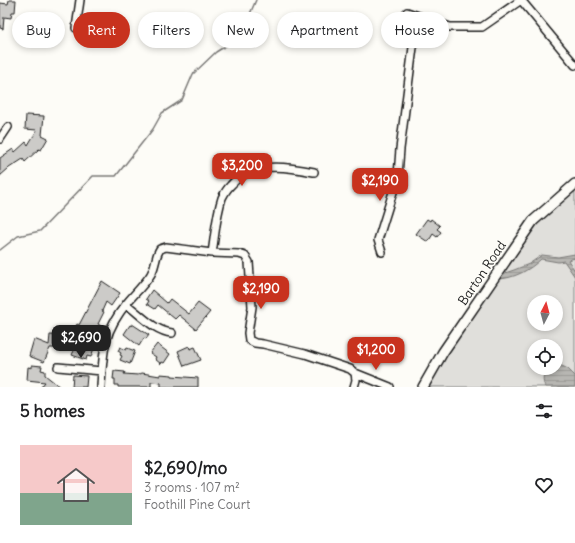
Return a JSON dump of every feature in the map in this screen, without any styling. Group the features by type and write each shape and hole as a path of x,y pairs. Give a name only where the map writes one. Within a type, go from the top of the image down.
{"street":[{"path":"78,12 80,0"},
{"path":"449,27 482,27 521,0 575,65"},
{"path":"382,252 378,240 398,176 413,48"},
{"path":"0,139 8,128"},
{"path":"212,253 222,197 235,180 245,173 265,167 294,168 314,172"},
{"name":"Barton Road","path":"423,387 443,352 533,221 575,184"},
{"path":"101,387 103,350 108,332 126,304 152,272 156,255 160,249 166,247 212,253 239,254 245,256 249,262 252,307 248,333 249,340 255,343 305,354 350,369 355,373 390,387"},
{"path":"126,304 161,331 172,333"},
{"path":"58,367 102,371"},
{"path":"354,387 356,380 355,373"}],"shaded area":[{"path":"575,187 575,387 426,387 445,353 538,220"},
{"path":"575,254 575,258 568,260 575,271 575,277 564,261 558,262 541,259 532,267 515,276 497,279 499,275 529,264 542,255 558,257"},
{"path":"563,366 575,376 575,387 546,387 543,380 544,375 563,375"}],"building":[{"path":"9,0 16,0 15,12 12,12 11,18 4,17 3,29 0,28 0,3 8,4"},
{"path":"26,115 44,116 42,135 48,138 41,150 39,149 25,162 23,159 0,176 0,158 13,149 15,152 26,142 28,145 37,130 25,129"},
{"path":"427,219 430,221 431,219 440,226 437,229 441,232 437,237 433,234 428,242 416,234"},
{"path":"102,281 120,293 111,306 106,302 102,311 104,312 98,324 101,326 92,344 95,345 91,357 87,356 86,360 72,355 82,333 74,330 77,324 79,325"},
{"path":"152,290 167,303 170,299 189,314 198,303 210,312 196,329 179,315 175,319 158,305 155,309 147,304 149,301 146,299"},
{"path":"132,324 149,335 146,339 144,338 139,346 124,334 130,325 132,326"},
{"path":"50,335 67,336 66,348 50,348 44,362 29,356 34,339 49,345"},
{"path":"157,344 170,354 164,363 162,362 161,364 155,359 156,357 150,353"},
{"path":"189,346 190,349 195,347 201,360 184,366 178,351"},
{"path":"120,347 126,350 127,348 135,351 130,364 120,360 122,356 118,351"},
{"path":"32,365 42,366 41,370 45,371 45,375 60,387 41,387 45,382 27,380 28,367 32,368"},
{"path":"114,371 125,372 124,374 138,375 142,373 160,376 160,374 198,378 198,387 161,387 161,383 151,382 151,387 118,387 118,385 115,385 115,379 113,379"},
{"path":"73,375 87,376 86,387 72,387"}],"waterway":[{"path":"0,250 18,236 40,231 93,176 116,176 153,129 162,113 182,100 193,74 216,52 240,37 256,0"}]}
